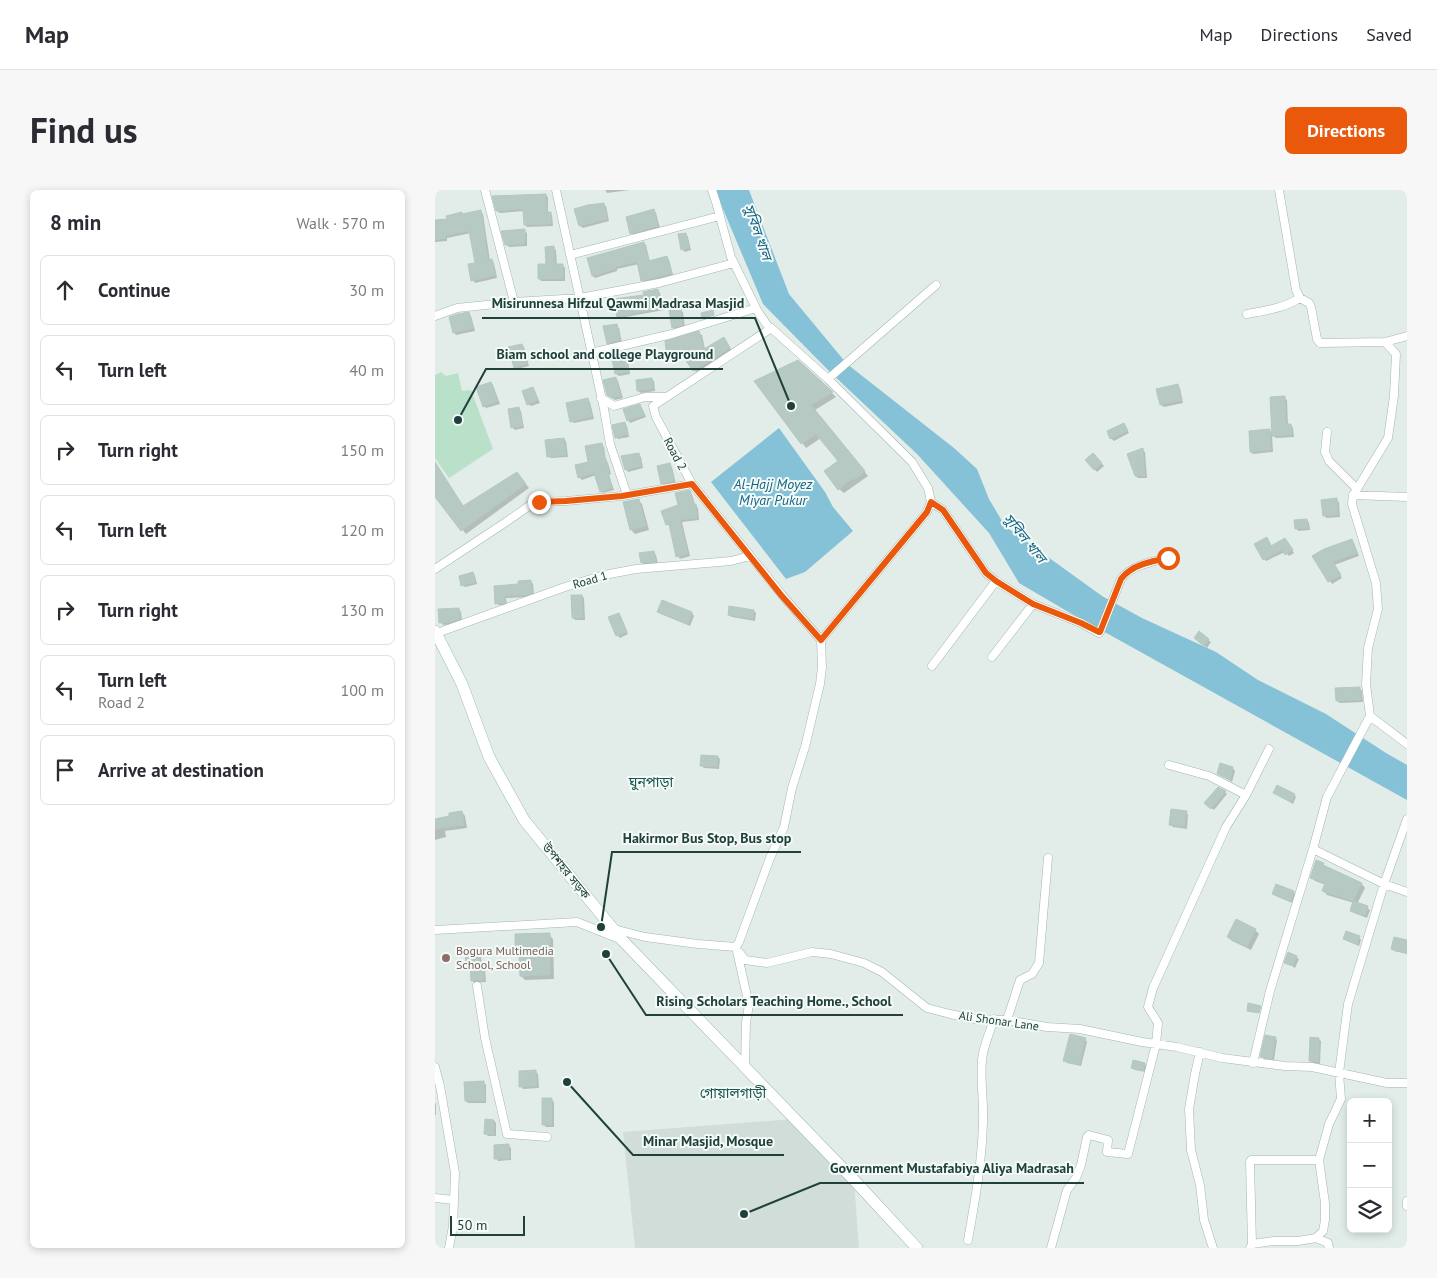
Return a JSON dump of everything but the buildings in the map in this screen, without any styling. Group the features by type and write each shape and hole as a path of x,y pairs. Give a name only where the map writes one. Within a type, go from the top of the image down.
{"main road":[{"name":"উপশহর সড়ক","path":"436,632 463,684 489,757 522,817 623,941 854,1180 917,1248"}],"street":[{"path":"485,190 514,302"},
{"path":"556,190 610,444 627,495"},
{"path":"712,190 731,257 770,329 828,379 912,462 928,488 931,502 927,512 821,640"},
{"path":"1279,190 1296,290 1300,298 1309,303 1317,339 1320,343 1385,342 1407,336"},
{"path":"570,256 720,216"},
{"path":"435,316 457,308 579,298 659,283 734,263"},
{"path":"828,379 936,285"},
{"path":"1247,314 1291,304 1300,298"},
{"path":"591,353 672,334 757,308"},
{"name":"Road 2","path":"435,569 529,506 539,502 627,495 692,484 656,417 653,406 770,329"},
{"path":"1253,1062 1270,991 1327,797 1370,716 1366,684 1368,648 1378,609 1376,583 1352,504 1355,492 1388,438 1395,396 1396,354 1385,342"},
{"path":"601,398 614,406 645,397 666,397"},
{"path":"1327,432 1325,452 1329,461 1355,492 1407,498"},
{"path":"692,484 781,595 821,640 822,667 820,684 805,747 792,788 784,826 736,947 749,1005 746,1022 745,1068"},
{"path":"931,502 943,510 986,573 996,581 1033,604 1099,632 1121,579 1125,574 1148,562 1168,558"},
{"name":"Road 1","path":"436,632 604,575 636,569 731,561 750,556"},
{"path":"932,666 996,581"},
{"path":"992,656 1033,604"},
{"path":"1370,716 1407,744"},
{"path":"1051,1248 1067,1190 1076,1178 1081,1165 1087,1137 1089,1135 1108,1140 1107,1152 1128,1154 1156,1044 1158,1023 1148,1007 1153,988 1226,827 1246,795 1269,749"},
{"path":"1169,765 1209,776 1246,795"},
{"path":"1316,1238 1323,1231 1325,1220 1325,1203 1319,1160 1329,1124 1341,1099 1339,1073 1348,1004 1384,884 1407,819"},
{"path":"1313,849 1384,884 1407,892"},
{"path":"1007,1020 1020,980 1032,974 1039,963 1048,858"},
{"path":"435,930 577,922 623,941"},
{"path":"613,928 645,937 736,947"},
{"name":"Ali Shonar Lane","path":"736,947 745,960 767,962 812,952 831,954 864,962 882,972 927,1008 975,1018 1080,1029 1222,1058 1312,1068 1360,1078 1407,1083"},
{"path":"477,986 487,1046 507,1134 547,1137"},
{"path":"968,1240 981,1164 984,1100 981,1075 982,1057 994,1019"},
{"path":"1200,1052 1189,1109 1191,1150 1200,1184 1204,1220 1213,1248"},
{"path":"435,1067 455,1173 453,1226 449,1248"},
{"path":"1319,1160 1251,1160 1251,1246 1274,1241 1299,1241 1316,1238 1328,1243 1329,1248"},
{"path":"435,1198 454,1200"},
{"path":"1407,1201 1407,1206"}],"shaded area":[{"path":"795,1119 854,1180 859,1248 635,1248 623,1132"}],"green space":[{"path":"441,372 446,376 458,373 462,391 471,390 493,449 449,478 435,458 435,375"}],"water":[{"name":"সুবিল খাল","path":"715,190 749,190 789,294 847,364 954,448 977,469 989,499 1005,526 1102,596 1142,618 1216,652 1258,680 1326,714 1407,765 1407,800 1019,583 989,533 917,454 829,371 763,304"},
{"name":"Al-Hajj Moyez Miyar Pukur","path":"779,428 825,492 833,507 853,531 805,572 786,579 711,482"}],"place":[{"name":"Misirunnesa Hifzul Qawmi Madrasa Masjid","path":"791,406"},
{"name":"Biam school and college Playground","path":"458,420"},
{"name":"Hakirmor Bus Stop, Bus stop","path":"601,927"},
{"name":"Rising Scholars Teaching Home., School","path":"606,954"},
{"name":"Bogura Multimedia School, School","path":"446,958"},
{"name":"Minar Masjid, Mosque","path":"567,1082"},
{"name":"Government Mustafabiya Aliya Madrasah","path":"744,1214"}],"district":[{"name":"ঘুনপাড়া","path":"651,782"},
{"name":"গোয়ালগাড়ী","path":"733,1093"}],"route":[{"path":"539,502 622,496 692,484 781,595 821,640 927,512 931,502 943,510 986,573 996,581 1033,604 1099,632 1121,579 1125,574 1148,562 1168,558"}]}
